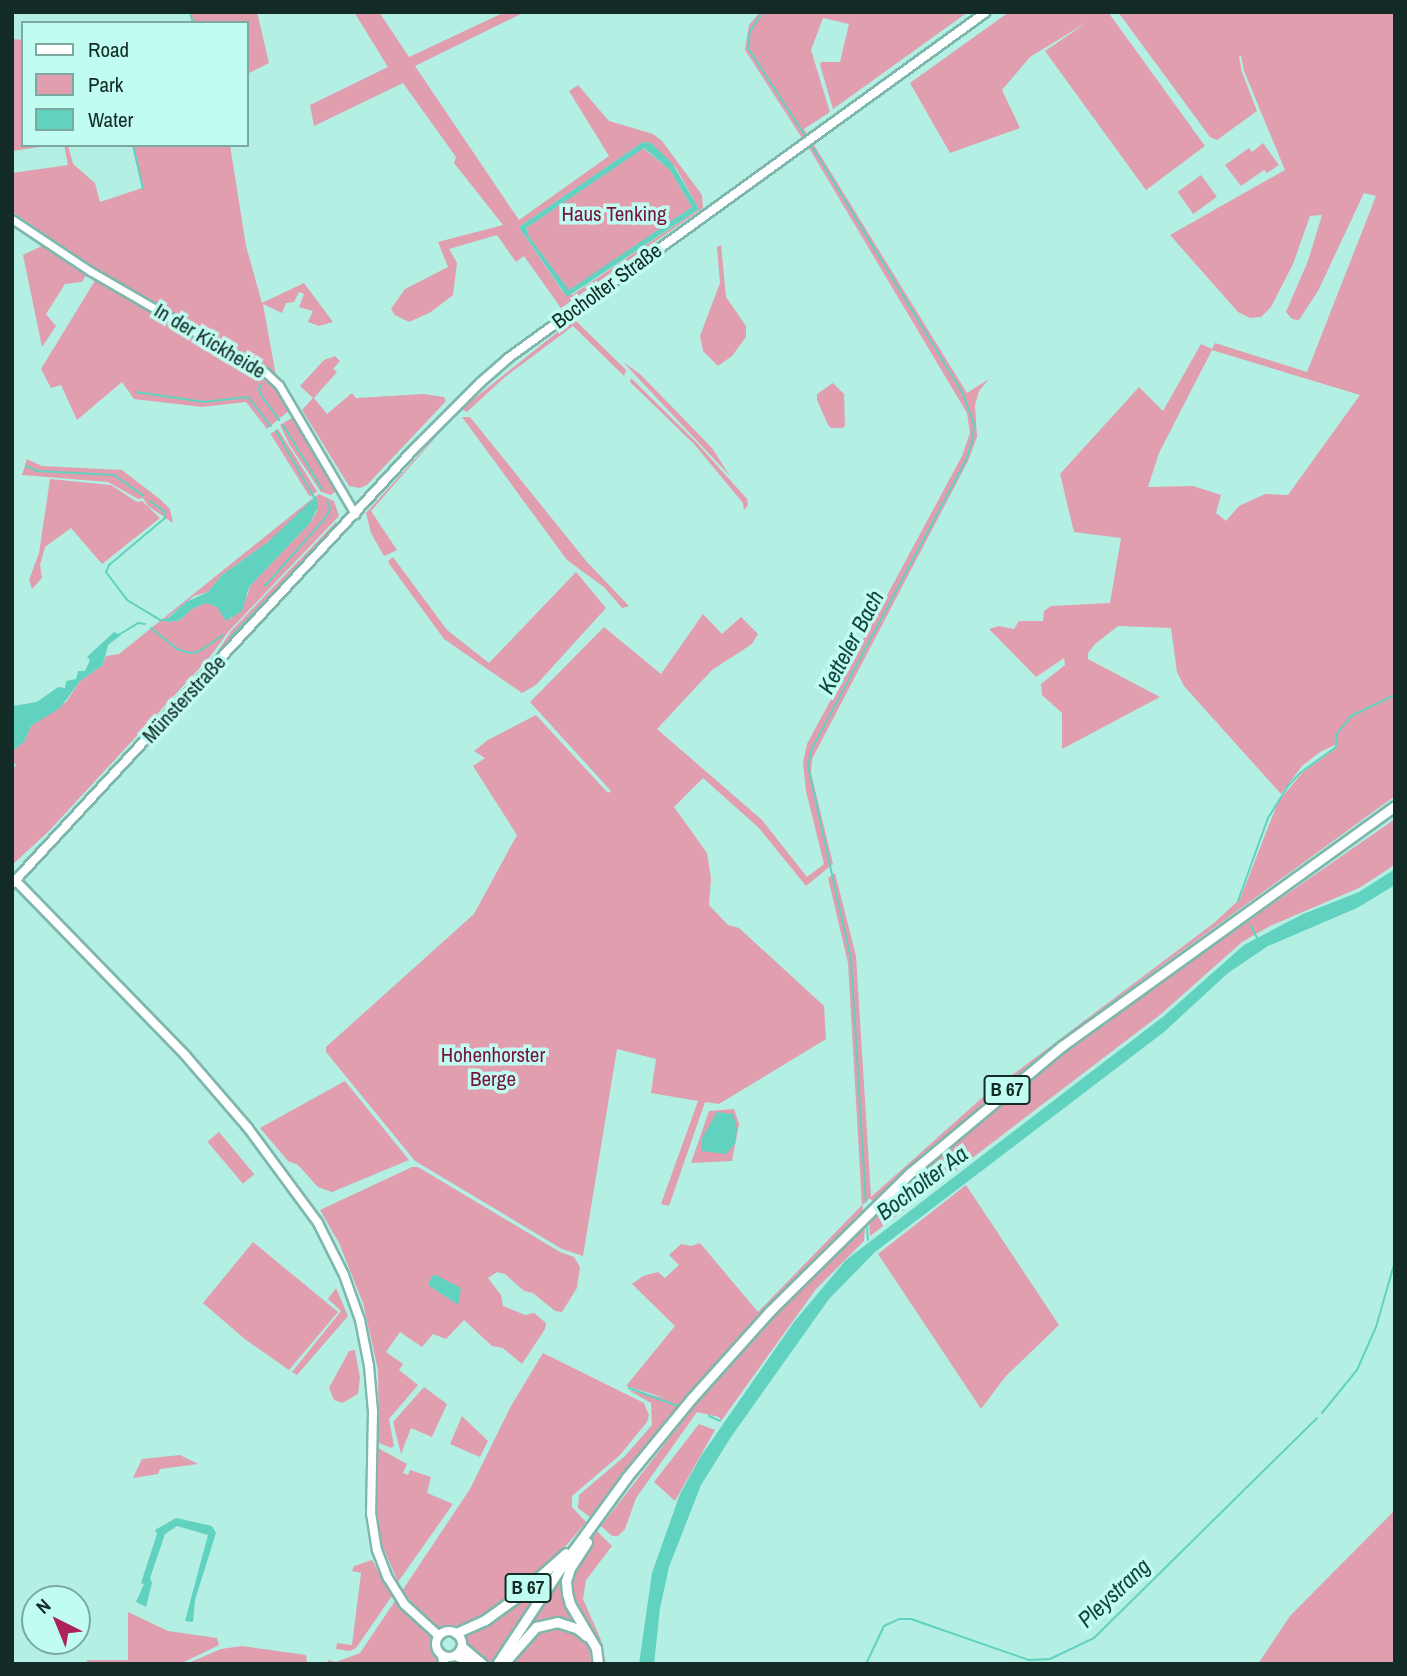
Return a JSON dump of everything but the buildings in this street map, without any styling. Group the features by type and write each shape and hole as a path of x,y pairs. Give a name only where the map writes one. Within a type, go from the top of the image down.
{"highway":[{"name":"B 67","path":"501,1664 589,1529 675,1419 769,1311 910,1173 1062,1046 1395,806"},
{"name":"B 67","path":"501,1664 562,1572 696,1400 773,1313 913,1176 1065,1050 1395,812"},
{"name":"B 67","path":"596,1664 596,1648 570,1604 566,1581 576,1558 602,1518"},
{"name":"B 67","path":"456,1633 485,1620 531,1586 589,1529"},
{"name":"B 67","path":"501,1664 536,1627 557,1622 583,1633 590,1643 596,1664"},
{"path":"462,1647 478,1663"},
{"path":"457,1656 478,1663"}],"main road":[{"name":"Bocholter Straße","path":"355,514 457,403 507,359 986,12"},
{"name":"Münsterstraße","path":"14,882 355,514"},
{"path":"14,882 185,1055 248,1128 318,1223 348,1286 360,1320 369,1366 373,1412 371,1513 377,1550 388,1578 404,1604 439,1636"},
{"path":"445,1632 456,1633 462,1647 457,1656 443,1660 436,1644 439,1636 445,1632"}],"street":[{"name":"In der Kickheide","path":"12,219 96,274 266,373 288,394 355,514"}],"green space":[{"path":"189,12 257,12 269,63 248,74 248,21 191,21"},
{"path":"354,12 379,12 409,57 505,12 525,12 415,66 519,220 609,156 569,91 578,85 609,121 653,134 662,141 702,195 703,208 561,308 524,256 516,262 497,235 449,249 457,263 453,295 431,312 409,322 395,315 391,309 405,289 448,267 438,242 503,225 454,163 456,157 403,83 314,126 310,105 388,67","holes":["643,142 651,143 676,168 699,209 572,295 563,292 519,227"]},
{"path":"760,12 968,12 833,109 820,65 821,62 840,62 849,24 823,18 811,50 830,112 804,129 807,134 802,138 745,50 749,25"},
{"path":"1009,12 1108,12 1205,146 1146,190 1045,51 1089,21 1030,57 1002,90 1020,128 950,153 910,83"},
{"path":"1118,12 1395,12 1395,796 1090,1018 873,1202 870,1198 862,1205 848,963 828,878 835,873 856,956 871,1197 983,1097 1214,923 1240,899 1278,802 1302,773 1337,747 1337,744 1320,752 1302,766 1281,794 1184,686 1177,672 1171,628 1118,626 1095,644 1088,653 1088,659 1160,697 1062,749 1062,713 1042,695 1041,684 1065,665 1064,658 1036,677 989,629 999,626 1014,629 1019,621 1043,621 1044,611 1051,606 1110,603 1121,538 1074,532 1060,474 1139,387 1163,411 1201,344 1212,349 1215,343 1307,372 1376,196 1364,193 1318,291 1299,320 1292,319 1286,312 1308,261 1322,215 1310,216 1293,264 1271,307 1261,317 1250,318 1238,312 1170,235 1285,170 1244,71 1241,56 1242,72 1257,111 1217,140 1210,137","holes":["1212,350 1360,395 1288,495 1265,494 1239,506 1226,521 1216,513 1221,495 1193,486 1148,487 1159,453"]},
{"path":"12,39 21,40 21,147 39,147 12,151"},
{"path":"1263,143 1279,165 1267,173 1264,170 1241,186 1225,165 1249,148 1252,152"},
{"name":"Hohenhorster Berge","path":"814,145 967,393 989,379 979,391 975,405 977,437 968,461 812,759 811,773 833,864 806,886 759,828 703,778 674,807 707,853 711,878 709,905 728,925 739,928 824,1006 826,1039 719,1104 705,1102 669,1206 661,1204 698,1101 651,1093 656,1059 617,1049 583,1256 562,1249 415,1161 326,1052 326,1047 474,914 517,835 473,766 485,758 474,751 488,740 536,715 608,793 611,791 530,702 604,627 661,674 703,614 722,634 741,617 758,634 752,644 712,670 657,729 762,820 807,877 824,864 806,791 803,763 807,744 962,456 970,433 967,413 809,148"},
{"path":"64,147 69,147 73,164 95,183 100,202 142,188 132,147 230,147 246,246 262,303 304,283 333,322 319,326 308,322 313,311 299,307 304,294 299,292 294,302 286,303 282,313 263,304 276,376 95,268 14,213 12,173 68,165"},
{"name":"Haus Tenking","path":"643,148 670,170 692,207 569,291 529,237 526,228"},
{"path":"1201,175 1217,197 1193,214 1178,192"},
{"path":"44,245 87,273 82,282 65,284 46,314 56,326 42,347 23,255"},
{"path":"721,245 726,297 746,326 746,337 732,356 718,366 703,351 700,336 720,283 717,247"},
{"path":"96,279 263,378 280,392 291,409 267,429 246,402 202,407 134,399 122,382 77,420 61,385 51,388 41,369"},
{"path":"574,319 626,370 624,376 573,326 505,377 467,412 461,409"},
{"path":"335,356 340,361 333,369 337,372 314,398 327,414 352,393 356,398 424,394 444,397 446,401 367,485 360,488 349,486 302,410 313,398 300,386 324,360"},
{"path":"623,362 640,374 712,448 730,476"},
{"path":"631,378 697,443 747,499 748,505 744,510 743,503 694,444 630,382"},
{"path":"833,383 844,394 845,426 842,428 831,428 828,425 817,400 817,394"},
{"path":"457,413 371,511 397,550 384,556 371,533 366,513"},
{"path":"295,416 329,474 335,492 331,495 321,492 289,444 280,425"},
{"path":"462,417 470,417 587,562 629,606 622,608 604,587 567,560"},
{"path":"278,429 317,492 310,497 270,434"},
{"path":"27,459 42,466 122,470 170,509 173,523 148,506 143,498 138,499 108,482 22,475"},
{"path":"50,479 111,485 137,502 142,501 160,518 102,564 71,528 45,547 40,565 42,578 32,589 29,580 39,553"},
{"path":"319,494 334,501 339,516 229,631 209,658 48,832 12,865 12,770 16,765 12,761 12,751 24,742 31,726 66,702 80,681 103,665 106,656 119,654 313,498 311,503 268,542 222,575 208,592 194,596 168,617 168,622 180,620 192,609 206,603 212,603 231,619 248,594 249,587 310,523 317,511 316,496"},
{"path":"336,522 338,526 52,835 27,858 216,654 231,631"},
{"path":"393,557 447,630 489,663 576,572 606,608 536,685 522,693 444,639 390,565 388,561"},
{"path":"1395,819 1395,864 1390,868 1359,888 1270,926 1242,942 1161,1014 870,1236 869,1223 879,1211 975,1125 1057,1059 1163,980"},
{"path":"345,1081 409,1160 332,1192 318,1187 298,1165 288,1161 260,1128"},
{"path":"734,1109 739,1124 732,1161 691,1163 709,1111"},
{"path":"219,1132 254,1174 243,1184 208,1142"},
{"path":"412,1167 418,1167 560,1252 574,1257 580,1267 577,1288 562,1312 555,1311 533,1293 524,1291 505,1274 497,1272 488,1278 501,1295 503,1306 525,1315 534,1313 546,1323 545,1329 522,1364 503,1348 492,1346 464,1320 446,1339 433,1334 422,1347 400,1332 386,1352 403,1364 399,1370 418,1385 389,1419 394,1446 391,1448 379,1443 378,1370 363,1303 339,1243 320,1210"},
{"path":"966,1185 1059,1325 1006,1376 981,1409 878,1254"},
{"path":"862,1205 863,1210 760,1315 650,1441 590,1517 578,1508 579,1495 625,1456 652,1425 651,1403 628,1390 665,1398 626,1386 675,1326 632,1284 643,1276 658,1272 665,1278 679,1265 669,1255 681,1244 691,1246 700,1243 758,1312"},
{"path":"865,1226 864,1241 816,1289 721,1421 719,1417 697,1412 636,1498 625,1529 618,1536 612,1536 601,1526 692,1409 792,1298"},
{"path":"253,1242 338,1312 289,1370 246,1340 203,1303"},
{"path":"336,1288 348,1316 297,1375 292,1372 341,1311 328,1299"},
{"path":"355,1350 360,1378 358,1394 342,1403 334,1400 329,1388 349,1351"},
{"path":"543,1353 644,1403 649,1415 647,1422 620,1455 572,1496 572,1507 586,1522 555,1559 487,1613 462,1627 441,1628 432,1625 402,1591 470,1489 511,1406"},
{"path":"424,1387 447,1404 432,1437 411,1428 401,1454 393,1422"},
{"path":"462,1416 488,1441 480,1457 450,1444"},
{"path":"699,1424 715,1430 675,1501 654,1482"},
{"path":"378,1448 407,1464 403,1473 408,1475 410,1470 431,1477 427,1493 453,1504 398,1582 382,1545 377,1520"},
{"path":"180,1455 198,1464 160,1469 158,1474 133,1478 142,1459"},
{"path":"1395,1510 1395,1664 1258,1664 1290,1616"},
{"path":"597,1531 612,1546 586,1580 583,1599 601,1640 606,1664 600,1664 568,1591 572,1568"},
{"path":"372,1560 392,1596 356,1648 350,1651 336,1649 337,1643 352,1645 361,1573 352,1571 354,1566"},
{"path":"570,1562 565,1576 582,1628 570,1623 525,1633"},
{"path":"559,1563 493,1664 468,1650 462,1634 514,1603"},
{"path":"395,1601 432,1638 432,1646 441,1664 322,1664 328,1660 336,1662 360,1653"},
{"path":"128,1612 168,1631 217,1638 219,1645 180,1664 87,1664 87,1660 128,1660"},
{"path":"564,1625 585,1638 590,1647 591,1664 507,1664 541,1627"},
{"path":"242,1646 306,1655 307,1664 186,1664 221,1649"}],"water":[{"path":"643,142 651,143 672,163 699,209 567,297 519,227","holes":["644,148 670,170 692,207 569,290 529,237 526,228"]},
{"path":"316,496 318,507 310,523 249,587 242,611 226,621 217,607 206,603 192,609 180,620 168,622 168,618 186,602 208,592 222,575 268,542"},
{"path":"114,632 121,635 108,645 103,665 80,681 60,708 31,726 24,742 12,751 12,706 37,702 58,687 65,688 66,681 76,679 78,671 85,671 90,660 87,657"},
{"path":"1395,869 1395,885 1357,908 1268,946 1228,973 1164,1032 875,1252 829,1299 731,1437 701,1485 669,1567 660,1608 654,1664 639,1664 652,1573 680,1494 701,1456 794,1322 846,1260 1164,1016 1244,945 1303,914 1359,892"},
{"path":"717,1112 733,1114 737,1129 735,1144 726,1154 702,1151 702,1138"},
{"path":"436,1275 461,1288 458,1305 428,1285 432,1276"},
{"path":"176,1518 212,1526 216,1533 195,1600 193,1622 185,1621 208,1535 177,1526 165,1534 150,1578 152,1583 146,1607 136,1602 144,1584 141,1583 157,1534 155,1530"}],"waterway":[{"path":"190,12 192,21"},
{"name":"Ketteler Bach","path":"763,12 750,31 748,48 804,134"},
{"path":"133,147 143,189"},
{"name":"Ketteler Bach","path":"813,148 963,394 974,425 966,460 812,748 808,766 851,960 866,1202"},
{"path":"262,384 259,389 261,395 279,420"},
{"path":"136,392 204,402 248,397 271,426"},
{"path":"283,425 322,489"},
{"path":"276,431 314,497"},
{"path":"26,466 37,471 114,475 143,495"},
{"path":"265,586 326,517 330,509 327,500"},
{"path":"150,501 165,512 165,518 109,565 106,572 127,600 160,620 168,620"},
{"path":"230,638 270,596"},
{"path":"120,634 138,623 145,624"},
{"path":"151,628 177,649 189,653 198,652 223,635"},
{"path":"1238,901 1268,818 1287,787 1300,773 1336,747 1337,734 1351,716 1395,695"},
{"path":"1251,926 1257,938"},
{"path":"867,1227 868,1240"},
{"name":"Pleystrang","path":"1322,1413 1357,1370 1376,1327 1395,1261"},
{"path":"629,1388 678,1406"},
{"path":"709,1416 720,1421"},
{"name":"Pleystrang","path":"866,1664 884,1626 899,1619 911,1619 1029,1660 1050,1659 1094,1638 1317,1418"}],"water label":[{"name":"Bocholter Aa","path":"922,1183"}]}
